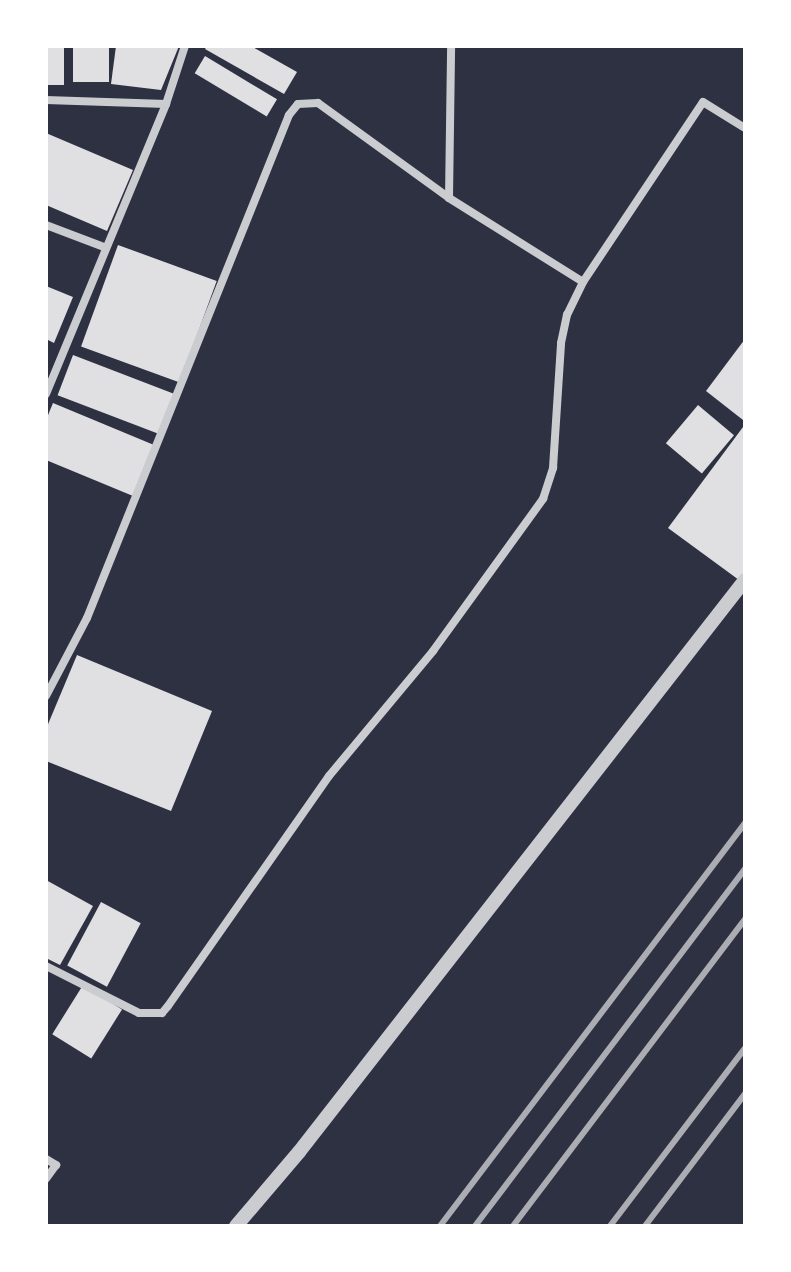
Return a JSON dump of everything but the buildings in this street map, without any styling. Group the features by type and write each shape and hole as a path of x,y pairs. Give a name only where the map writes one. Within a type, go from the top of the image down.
{"street":[{"path":"46,394 104,247 166,104 185,46"},
{"path":"449,198 451,46"},
{"path":"46,100 166,104"},
{"path":"46,966 139,1013 162,1013 168,1006 329,776 433,651 543,499 553,468 561,343 567,315 583,282 703,102 745,128"},
{"path":"46,696 87,618 289,115 298,104 318,103 449,198 583,282"},
{"path":"46,225 104,247"},
{"path":"236,1226 309,1139 745,580"},
{"path":"46,1159 56,1165 46,1179"}],"railway":[{"path":"440,1226 745,823"},
{"path":"475,1226 745,869"},
{"path":"513,1226 745,919"},
{"path":"610,1226 745,1048"},
{"path":"645,1226 745,1094"}]}
